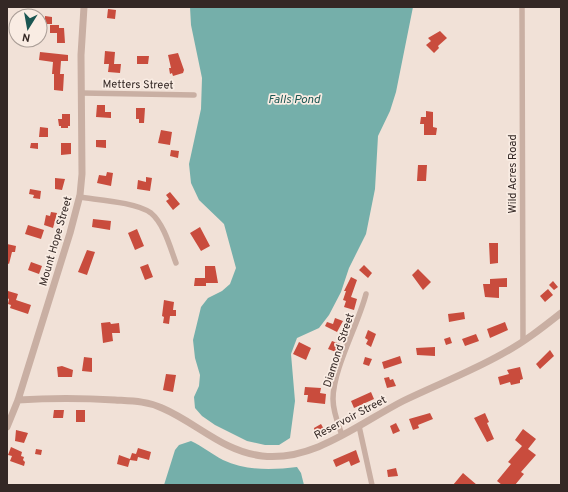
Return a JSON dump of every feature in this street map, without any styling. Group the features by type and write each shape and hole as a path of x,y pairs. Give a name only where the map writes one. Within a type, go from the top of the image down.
{"street":[{"name":"Mount Hope Street","path":"7,427 18,400 70,233 79,197 82,174 81,55 84,7"},
{"name":"Wild Acres Road","path":"522,7 523,341"},
{"name":"Metters Street","path":"82,93 194,95"},
{"path":"79,197 142,208 152,214 159,223 176,262"},
{"name":"Diamond Street","path":"342,435 335,417 333,399 335,387 366,294"},
{"name":"Reservoir Street","path":"18,400 74,398 150,403 163,408 226,446 245,453 276,457 293,454 315,447 342,435 420,392 450,380 502,354 523,341 561,313"},
{"path":"359,426 372,485"}],"water":[{"name":"Falls Pond","path":"190,7 413,7 396,92 390,111 378,136 375,189 366,234 349,268 341,292 329,315 319,328 297,338 291,354 295,401 290,438 279,445 265,445 247,441 215,425 202,416 195,408 194,397 199,386 200,375 195,358 193,340 201,307 208,298 222,291 230,284 236,268 224,224 199,200 191,183 189,164 201,109 202,78 191,25"},
{"path":"191,441 232,464 260,469 297,467 301,473 304,485 164,485 175,450 179,445"}],"building":[{"path":"108,9 116,10 115,19 107,18"},
{"path":"48,16 52,17 52,24 48,24"},
{"path":"50,25 59,25 59,28 64,28 65,43 57,43 57,33 50,33"},
{"path":"440,31 447,38 438,46 439,48 434,53 426,45 431,41 428,38"},
{"path":"105,51 115,52 114,64 121,64 120,73 108,72 109,64 104,64"},
{"path":"40,52 68,55 68,61 61,61 60,74 64,74 63,91 54,90 54,74 52,74 53,62 39,60"},
{"path":"178,53 184,70 183,73 173,76 172,73 170,74 169,68 171,68 168,55"},
{"path":"137,56 149,56 148,64 137,64"},
{"path":"97,105 105,105 105,112 111,112 111,118 96,117"},
{"path":"136,108 145,108 144,123 139,123 139,119 136,119"},
{"path":"426,111 433,112 433,127 437,128 436,135 424,135 424,124 420,124 421,117 426,117"},
{"path":"62,114 70,114 70,126 68,126 68,128 61,128 61,126 59,126 58,119 62,119"},
{"path":"40,127 48,128 48,137 39,137"},
{"path":"161,130 172,132 170,145 158,143"},
{"path":"96,140 106,140 106,148 96,147"},
{"path":"31,143 38,143 38,149 30,148"},
{"path":"61,143 71,143 71,154 61,155"},
{"path":"171,150 179,151 178,158 170,156"},
{"path":"418,165 427,165 426,181 417,181"},
{"path":"107,172 113,173 111,186 97,183 99,175 106,176"},
{"path":"146,177 152,178 150,191 137,189 138,180 146,182"},
{"path":"55,178 65,179 62,190 55,189"},
{"path":"30,189 41,191 40,199 33,198 34,195 29,194"},
{"path":"170,192 180,204 173,210 166,201 169,199 166,195"},
{"path":"51,212 57,213 53,228 44,225 46,215 50,216"},
{"path":"93,219 111,221 110,230 92,227"},
{"path":"28,225 44,230 41,239 25,234"},
{"path":"200,227 210,246 201,251 190,233"},
{"path":"137,229 144,246 135,250 128,233"},
{"path":"489,243 498,243 498,263 490,264"},
{"path":"7,244 16,246 15,252 12,252 9,264 7,263"},
{"path":"87,250 95,252 87,275 78,272"},
{"path":"31,262 42,266 39,274 28,270"},
{"path":"148,264 153,277 145,280 140,267"},
{"path":"364,265 372,273 368,278 359,270"},
{"path":"205,266 215,266 218,283 206,283 206,286 194,286 195,278 205,278"},
{"path":"418,269 431,282 423,290 412,275"},
{"path":"351,277 357,280 351,297 357,299 354,310 344,307 346,301 343,300 346,291 344,291"},
{"path":"507,278 507,287 499,287 499,298 485,297 483,284 490,284 490,279"},
{"path":"553,281 558,287 554,290 549,285"},
{"path":"548,289 553,295 545,302 540,296"},
{"path":"8,291 18,294 16,300 31,305 28,314 10,308 11,305 8,304 9,299 7,298"},
{"path":"164,300 174,302 173,310 176,310 176,316 170,316 169,324 163,323 164,317 162,316"},
{"path":"464,312 465,319 449,322 448,314"},
{"path":"335,318 343,321 337,332 325,326 327,322 333,324"},
{"path":"110,322 111,324 119,323 120,333 112,333 113,341 103,343 101,323"},
{"path":"505,322 508,330 490,338 487,329"},
{"path":"368,330 376,334 371,347 366,344 368,340 365,338"},
{"path":"476,334 479,341 465,346 462,339"},
{"path":"450,337 452,343 446,345 444,339"},
{"path":"332,341 340,344 336,352 328,349"},
{"path":"299,342 311,348 306,360 293,354"},
{"path":"435,347 435,356 417,355 416,348"},
{"path":"550,350 554,356 540,369 536,364"},
{"path":"400,356 402,363 384,369 382,362"},
{"path":"84,357 92,358 92,372 82,371"},
{"path":"365,357 372,359 369,366 363,364"},
{"path":"62,366 73,370 72,377 58,377 57,367"},
{"path":"520,367 523,379 520,380 520,383 511,385 510,382 500,385 498,377 509,374 507,370"},
{"path":"166,374 176,375 173,392 163,390"},
{"path":"389,377 390,380 393,379 396,386 387,388 384,378"},
{"path":"305,387 321,388 320,393 326,394 325,404 307,402 308,395 304,395"},
{"path":"371,392 374,399 354,408 351,401"},
{"path":"54,410 64,410 63,418 53,418"},
{"path":"76,410 85,410 85,422 76,422"},
{"path":"430,413 433,419 418,425 419,428 413,430 409,419"},
{"path":"485,413 489,422 487,423 494,439 487,442 474,418"},
{"path":"396,423 400,431 393,434 390,426"},
{"path":"321,424 325,431 315,436 314,428"},
{"path":"523,429 536,439 528,449 536,455 521,472 524,474 515,485 502,485 497,481 511,464 508,462 522,446 515,440"},
{"path":"16,430 28,433 24,443 15,441"},
{"path":"11,447 22,452 21,456 24,457 23,460 25,462 24,466 10,461 12,456 8,455"},
{"path":"138,448 151,452 149,460 138,457 137,461 130,460 128,467 117,464 119,455 130,459 132,453 136,454"},
{"path":"36,449 42,450 41,455 35,454"},
{"path":"356,450 360,462 351,466 349,461 336,467 333,460"},
{"path":"396,468 398,476 388,477 387,470"},
{"path":"463,473 477,485 453,485"}]}
